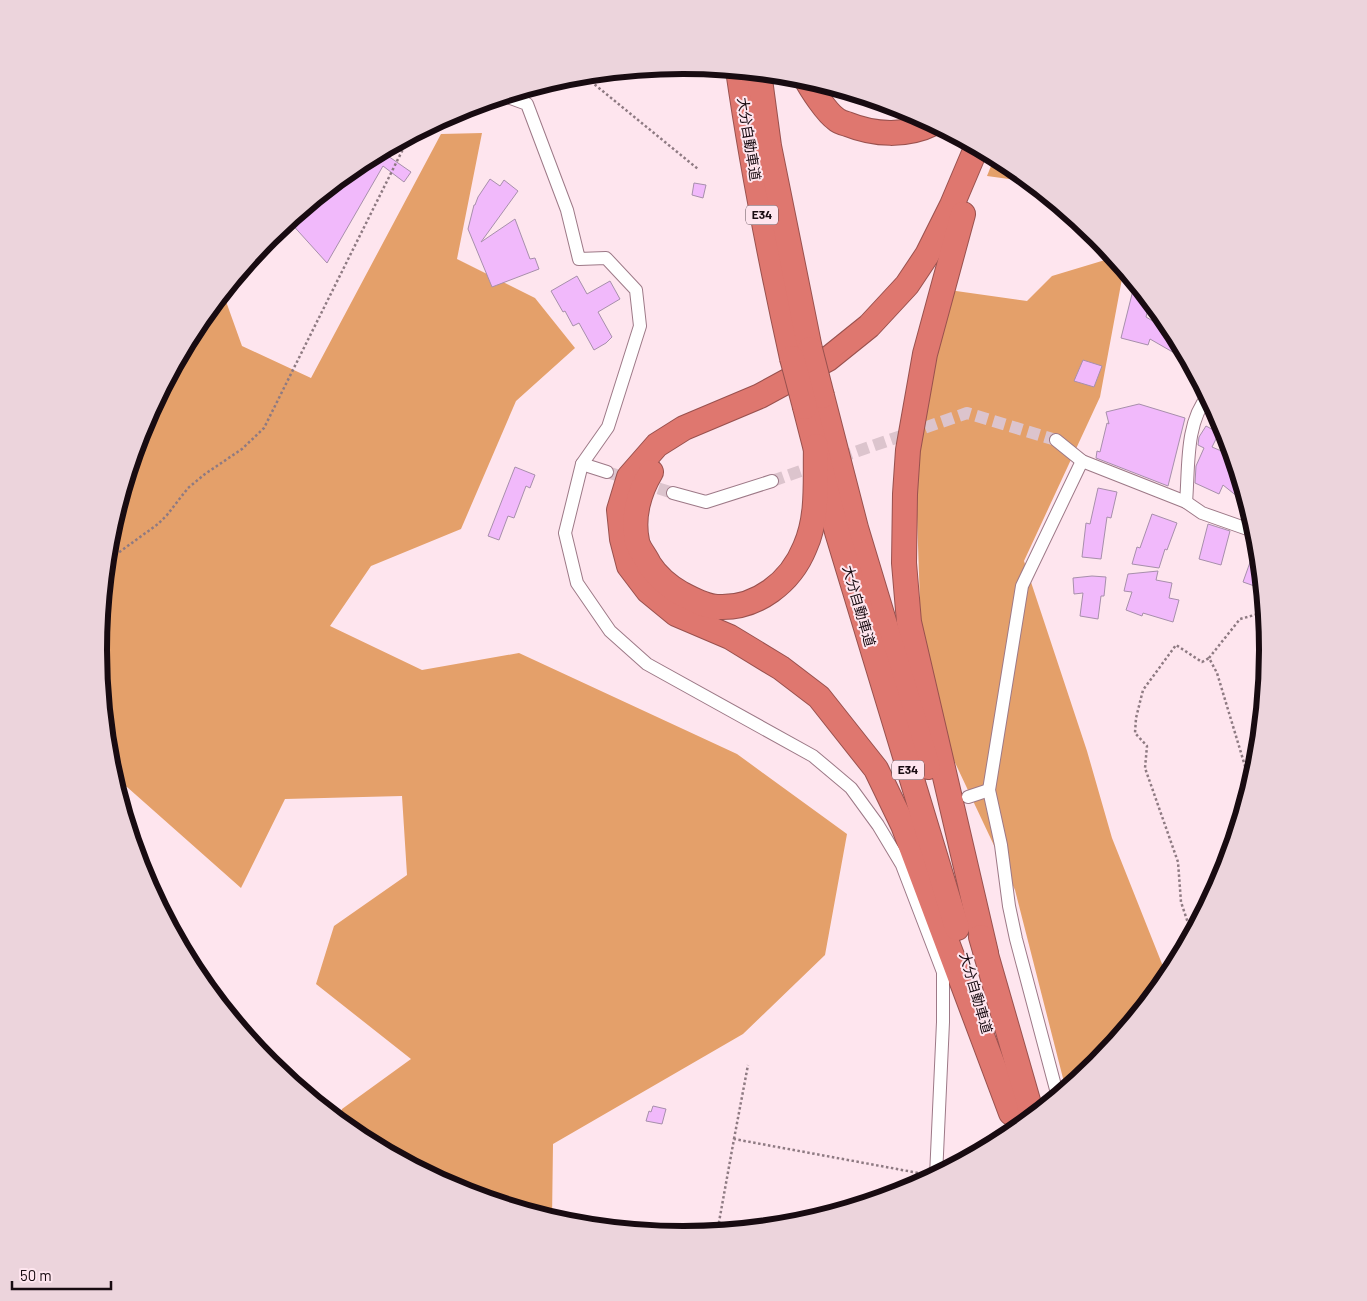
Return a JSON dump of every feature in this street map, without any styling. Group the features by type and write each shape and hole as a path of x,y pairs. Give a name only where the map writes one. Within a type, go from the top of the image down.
{"highway":[{"name":"大分自動車道","path":"739,77 750,151 770,258 801,354 814,402 856,528 986,953 1020,1119"},
{"name":"大分自動車道","path":"759,79 801,354"},
{"path":"810,88 836,119 856,128 886,134 925,127"},
{"path":"974,152 952,205 927,255 907,285 869,326 828,359 760,396 684,428 657,445 629,477 618,510 622,539 629,566 648,591 676,614 730,637 774,664 819,697 876,769 903,825 1019,1119"},
{"path":"816,446 814,518 806,546 796,567 783,582 768,594 741,606 716,607 691,599 668,586 655,573 637,542 636,515 641,490 652,469 670,452 704,430 734,418 832,368 850,357 876,334 921,285 943,253 963,214 986,160"},
{"path":"963,214 925,354 908,450 904,494 904,563 909,622 986,953"},
{"name":"大分自動車道","path":"814,402 816,446 837,532 967,960 1019,1119"}],"street":[{"path":"514,99 526,104 567,210 579,259 606,258 636,290 640,326 608,427 582,464 566,533 578,583 610,631 647,664 813,756 850,788 884,823 943,972 943,1022 936,1169"},
{"path":"1186,502 1191,435 1204,401"},
{"path":"1056,440 1082,461 1186,502 1202,513 1247,529"},
{"path":"1056,1090 1012,922 1001,845 989,790 1022,586 1082,461"},
{"path":"582,464 607,472"},
{"path":"673,493 706,502 772,480"},
{"path":"968,797 989,790"}],"path":[{"path":"592,82 698,169"},
{"path":"115,554 158,524 188,488 242,449 264,428 405,146"},
{"path":"1189,927 1181,902 1178,862 1145,768 1147,746 1135,733 1136,718 1143,690 1176,645 1202,662 1209,658 1240,619 1259,614"},
{"path":"1209,658 1217,673 1247,773"},
{"path":"718,1226 748,1065"},
{"path":"734,1138 925,1174"}],"shaded area":[{"path":"482,133 457,259 535,298 575,348 516,401 461,529 371,566 330,626 422,670 519,653 737,754 847,834 825,955 743,1034 553,1144 552,1212 498,1197 428,1168 395,1150 341,1114 342,1109 411,1059 316,984 334,926 407,875 402,796 285,799 241,888 127,787 123,786 112,726 108,688 108,613 112,575 126,501 137,465 151,430 166,395 184,362 225,300 242,346 311,378 441,134"},
{"path":"992,164 1017,180 987,176"},
{"path":"1107,259 1122,277 1100,397 1024,561 1087,751 1112,838 1164,969 1117,1031 1064,1084 1015,890 942,735 921,633 915,457 949,290 1027,301 1052,276"}],"building":[{"path":"389,155 411,172 404,182 383,166 327,263 294,226 332,193"},
{"path":"490,179 500,186 504,180 518,191 481,242 515,219 530,259 535,258 539,269 492,287 468,229 474,205"},
{"path":"694,183 706,185 703,198 692,195"},
{"path":"577,276 587,294 610,281 620,299 598,312 612,337 594,350 579,323 573,326 551,291"},
{"path":"1133,289 1148,309 1146,317 1160,325 1179,356 1150,339 1148,345 1121,338"},
{"path":"1083,360 1102,366 1094,387 1074,381"},
{"path":"1139,404 1185,418 1168,486 1096,458 1097,451 1100,452 1107,423 1109,424 1106,412"},
{"path":"1206,426 1217,432 1218,435 1212,447 1225,453 1239,495 1238,497 1223,485 1219,494 1195,483 1196,466 1204,448 1198,445 1199,437"},
{"path":"515,467 535,475 530,488 526,486 514,518 508,516 499,540 488,536"},
{"path":"1098,488 1117,492 1111,518 1107,517 1101,559 1082,557 1086,523 1090,524"},
{"path":"1152,514 1177,523 1159,568 1132,564 1137,547 1140,548"},
{"path":"1208,524 1230,531 1221,565 1199,559"},
{"path":"1252,557 1256,587 1243,582"},
{"path":"1158,571 1156,580 1172,583 1169,598 1179,600 1173,622 1143,613 1142,616 1126,610 1132,592 1124,591 1128,574"},
{"path":"1106,577 1104,596 1101,596 1098,619 1080,616 1083,593 1074,594 1073,578"},
{"path":"653,1106 666,1109 662,1124 646,1121 649,1111 651,1112"}],"tunnel":[{"path":"772,481 967,413 1056,440"},
{"path":"607,472 673,493"}]}
